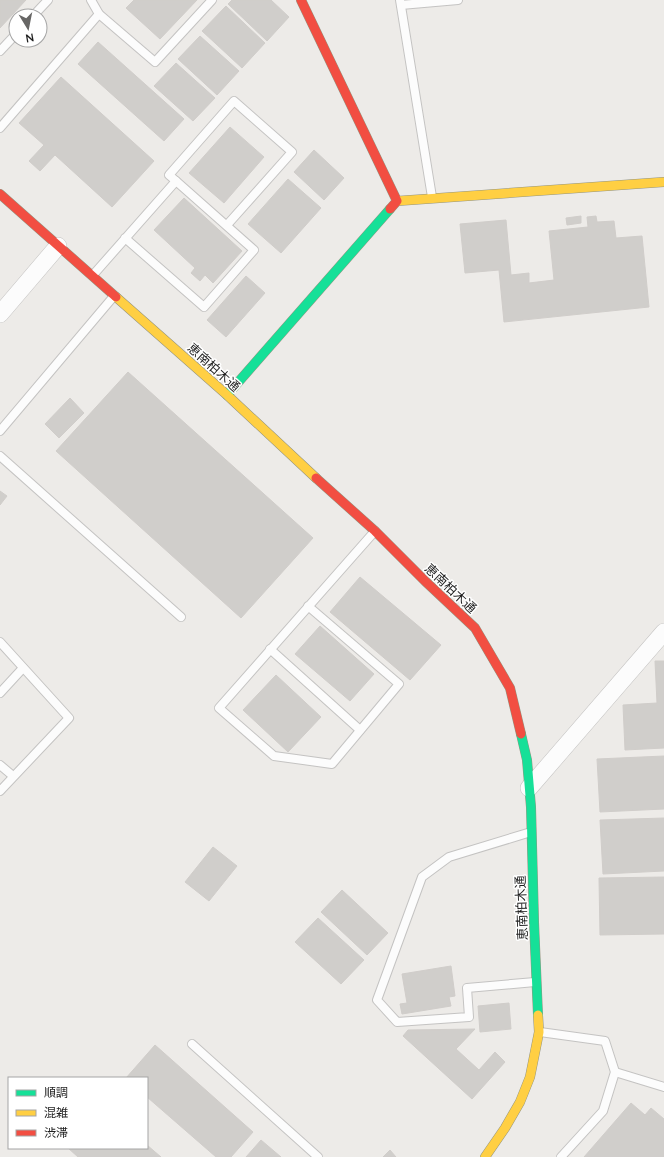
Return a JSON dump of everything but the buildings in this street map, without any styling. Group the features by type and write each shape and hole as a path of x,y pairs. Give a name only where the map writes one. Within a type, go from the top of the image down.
{"street":[{"path":"301,0 397,201"},
{"path":"227,395 397,201 664,182"},
{"name":"恵南柏木通","path":"0,194 227,395 318,480 375,530 474,628 510,688 526,760 529,788 539,1032 530,1077 520,1102 505,1128 485,1157"},
{"path":"0,314 58,246"},
{"path":"529,788 664,632"}],"lane":[{"path":"40,8 48,0"},
{"path":"91,0 99,14 155,62 212,0"},
{"path":"432,198 401,2 458,0"},
{"path":"0,128 99,14"},
{"path":"0,51 8,42"},
{"path":"125,238 204,307 254,250 169,175 234,101 292,152 227,225"},
{"path":"92,276 176,181"},
{"path":"0,431 114,295"},
{"path":"0,456 181,617"},
{"path":"308,606 399,684 332,764 274,756 219,708 270,649 375,530"},
{"path":"0,642 69,718 0,790"},
{"path":"270,649 360,730"},
{"path":"0,693 23,668"},
{"path":"0,765 14,776"},
{"path":"532,832 449,857 422,877 377,1000 397,1022 469,1017 467,988 537,981"},
{"path":"539,1032 605,1042 615,1072 602,1111 562,1157"},
{"path":"192,1044 318,1157"},
{"path":"615,1072 664,1087"}],"traffic: fast":[{"path":"227,395 390,209"},
{"path":"521,734 527,760 531,807 538,1015"}],"traffic: slow":[{"path":"397,201 664,182"},
{"path":"116,297 227,395 316,478"},
{"path":"485,1157 505,1128 520,1102 530,1077 539,1032 538,1015"}],"traffic: jam":[{"path":"301,0 397,201 390,209"},
{"path":"0,194 116,297"},
{"path":"316,478 375,531 475,628 510,688 521,734"}]}
